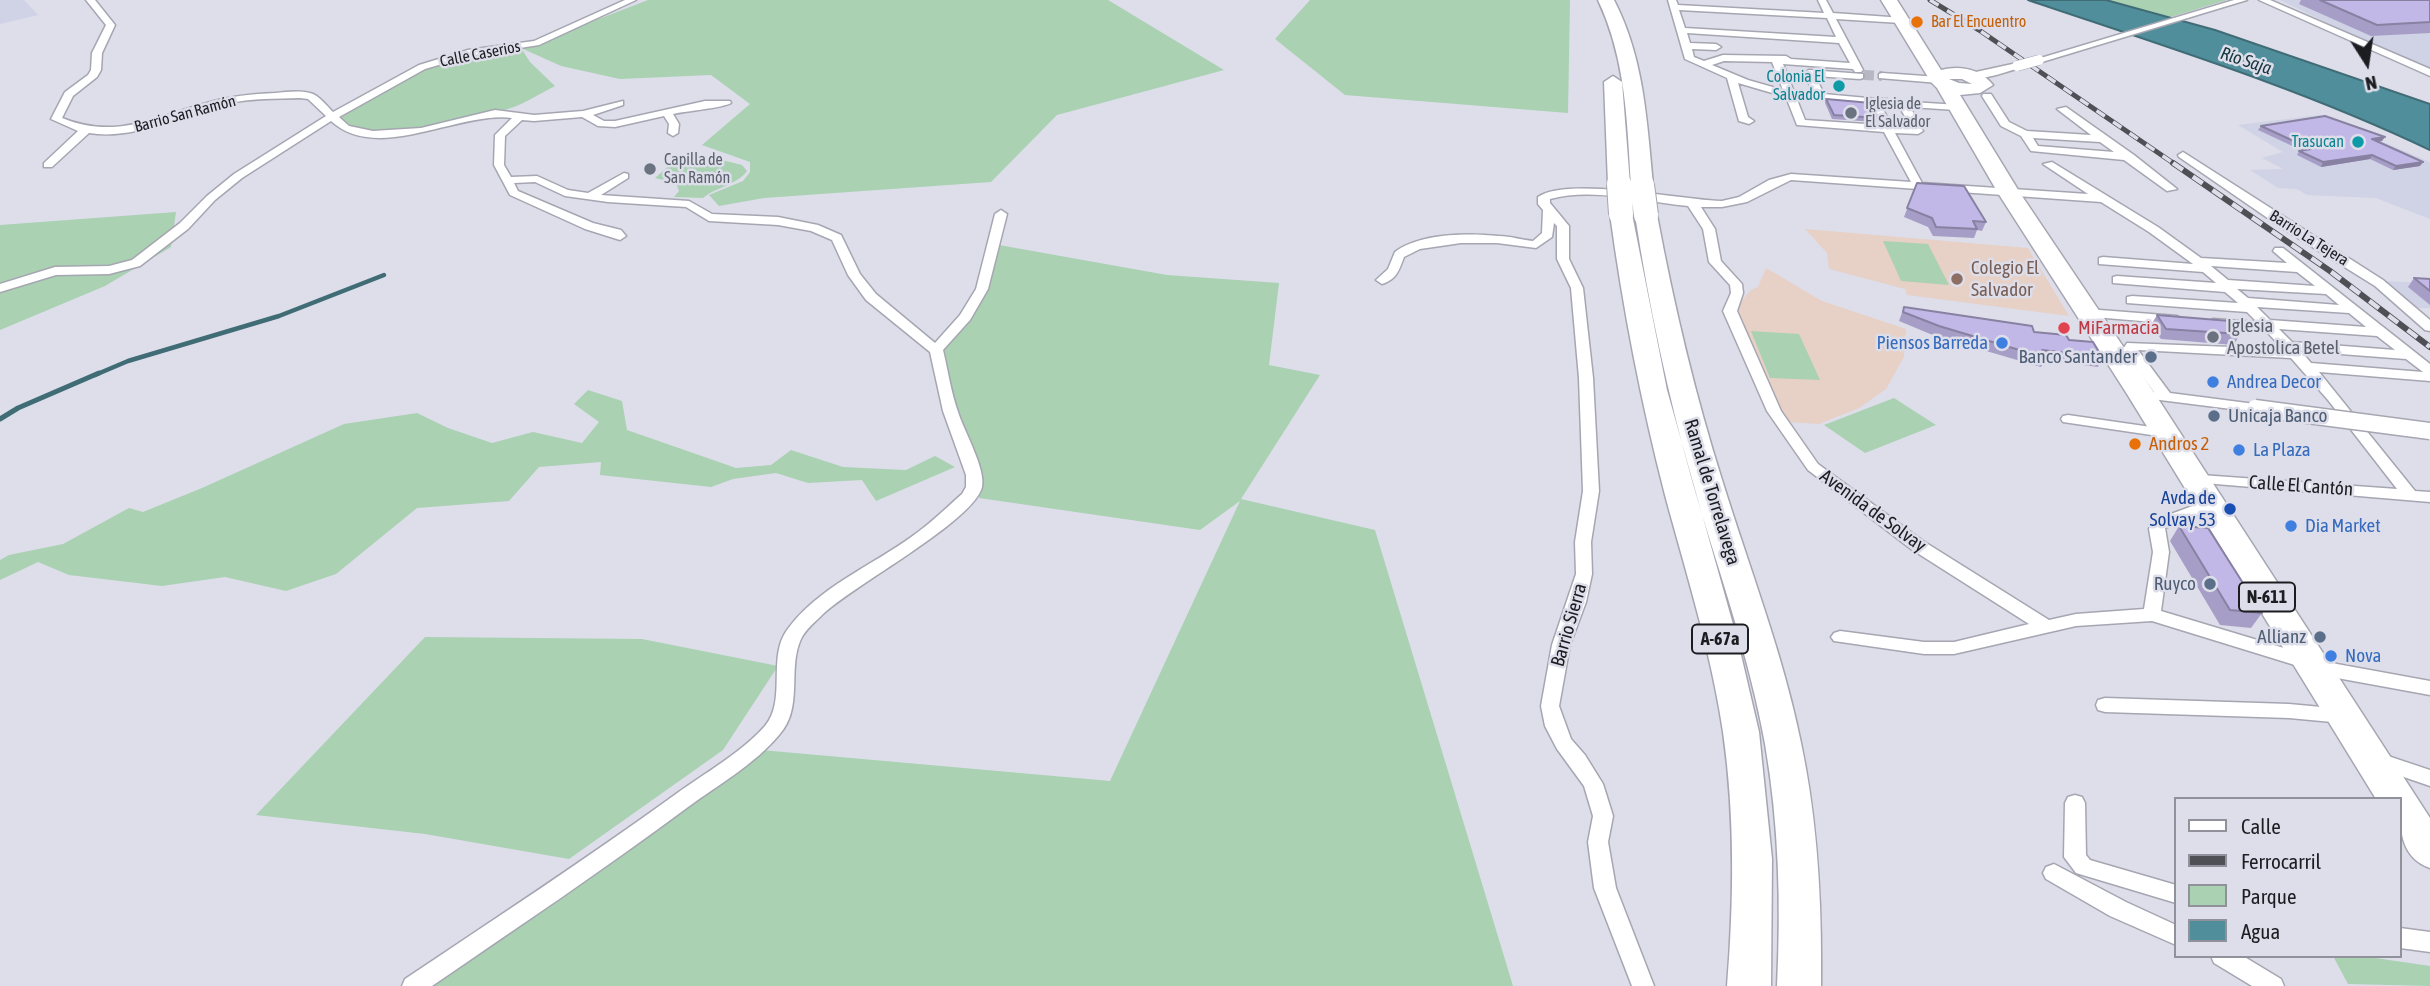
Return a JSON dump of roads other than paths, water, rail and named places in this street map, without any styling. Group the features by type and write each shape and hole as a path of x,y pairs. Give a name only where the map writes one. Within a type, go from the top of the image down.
{"highway":[{"name":"Ramal de Torrelavega","path":"1593,0 1606,43 1612,78 1619,184 1634,215 1705,473 1752,624 1783,744 1800,866 1802,914 1799,986"},
{"name":"N-611","path":"1889,0 1926,58 1959,87 2009,193 2087,313 2153,395 2165,433 2192,477 2212,529 2308,662 2395,797"},
{"name":"Ramal de Torrelavega","path":"1610,4 1631,81 1642,185 1634,215 1633,300 1650,381 1712,608 1740,730 1753,853 1749,986"},
{"path":"2402,808 2430,851"}],"street":[{"name":"Barrio San Ramón","path":"90,0 111,25 97,53 96,70 92,77 69,94 56,119 85,131 136,129 230,100 291,95 311,97 345,128 395,135 495,113 519,117 584,114 619,103"},
{"name":"Calle Caserios","path":"0,288 55,271 109,270 136,263 184,226 211,198 238,176 294,138 422,67 468,53 536,43 632,0"},
{"path":"1822,0 1919,187"},
{"path":"1882,76 1959,87 2017,66 2243,0"},
{"path":"2263,0 2430,73"},
{"path":"1678,23 1829,16 1901,20"},
{"path":"1678,23 1708,21"},
{"path":"1678,23 1842,40"},
{"path":"1678,23 1715,44"},
{"path":"1678,23 1690,60 1789,95"},
{"path":"1702,65 1723,58 1757,58 1859,71"},
{"path":"1859,71 1777,61 1801,123 1918,131 1900,103 1959,87 2001,71"},
{"path":"1859,71 1809,73 1820,97 1875,103"},
{"path":"1732,77 1743,119 1749,121"},
{"path":"1959,87 2005,124 2025,134 2099,139"},
{"path":"1817,99 1828,125"},
{"name":"Barrio San Ramón","path":"584,114 597,122 608,124 705,104 726,103"},
{"path":"2062,109 2099,139 2130,157 2171,189"},
{"path":"667,113 674,124 673,133"},
{"path":"511,180 499,165 500,135 519,117"},
{"path":"48,164 85,131"},
{"path":"2025,134 2035,149 2130,157"},
{"path":"2097,153 2099,139"},
{"name":"Barrio La Tejera","path":"2183,155 2298,233 2379,283 2430,327"},
{"path":"2048,163 2176,245 2248,305 2309,367 2350,415 2409,494"},
{"path":"537,166 511,180 509,187 514,193 537,205 620,236"},
{"path":"591,196 624,176"},
{"path":"1382,280 1394,271 1402,252 1415,247 1481,239 1536,244 1548,234 1549,209 1542,200 1550,194 1571,191 1693,204 1737,203 1791,177 2104,200"},
{"path":"412,986 642,830 752,749 774,729 785,702 787,655 794,634 854,580 920,539 969,497 974,487 974,475 956,431 936,350 871,297 854,275 837,238 814,228 778,221 709,217 688,204 591,196 558,191 537,179 511,180"},
{"name":"Avenida de Solvay","path":"1693,204 1709,229 1715,262 1736,284 1737,293 1730,311 1770,402 1808,461 1855,500 1917,545 2045,626"},
{"name":"Barrio Sierra","path":"1549,209 1563,226 1563,259 1577,288 1586,378 1591,491 1583,542 1584,574 1561,645 1549,706 1564,744 1593,784 1604,817 1598,842 1605,888 1643,986"},
{"path":"936,350 965,317 982,289 1000,214"},
{"path":"2279,251 2430,371"},
{"path":"2103,261 2300,268"},
{"path":"2117,280 2332,291"},
{"path":"2132,300 2356,310"},
{"path":"2087,313 2383,332"},
{"path":"2411,355 2132,346 2130,349 2153,395 2430,431"},
{"path":"2309,367 2430,377"},
{"path":"2068,419 2165,433"},
{"name":"Calle El Cantón","path":"2192,477 2430,497"},
{"path":"2152,615 2161,552 2158,525 2191,511 2212,529"},
{"path":"2157,529 2212,529"},
{"path":"1840,638 1924,648 1954,648 2045,626 2101,617 2152,615 2185,622 2337,671 2430,688"},
{"path":"2105,705 2289,711 2343,716"},
{"path":"2370,759 2430,778"},
{"path":"2075,803 2075,857 2078,863 2083,867 2174,893"},
{"path":"2054,873 2118,909 2174,934"},
{"path":"2402,938 2430,942"},
{"path":"2225,958 2273,986"}],"water":[{"name":"Río Saja","path":"2028,0 2106,0 2215,30 2430,104 2430,150 2282,87"}],"waterway":[{"path":"95,375 128,361 279,316 384,275"},
{"path":"0,419 18,408 99,373"}],"tunnel":[{"path":"1864,75 1882,76"},
{"path":"1878,102 1898,103"}],"railway":[{"path":"1930,0 1979,30 2176,165"},
{"path":"2173,163 2330,271 2430,347"}],"place":[{"name":"Bar El Encuentro","path":"1917,22"},
{"name":"Colonia El Salvador","path":"1839,86"},
{"name":"Iglesia de El Salvador","path":"1851,113"},
{"name":"Trasucan","path":"2358,142"},
{"name":"Capilla de San Ramón","path":"650,169"},
{"name":"Colegio El Salvador","path":"1957,279"},
{"name":"MiFarmacia","path":"2064,328"},
{"name":"Iglesia Apostolica Betel","path":"2213,337"},
{"name":"Piensos Barreda","path":"2002,343"},
{"name":"Banco Santander","path":"2151,357"},
{"name":"Andrea Decor","path":"2213,382"},
{"name":"Unicaja Banco","path":"2214,416"},
{"name":"Andros 2","path":"2135,444"},
{"name":"La Plaza","path":"2239,450"},
{"name":"Avda de Solvay 53","path":"2230,509"},
{"name":"Dia Market","path":"2291,526"},
{"name":"Ruyco","path":"2210,584"},
{"name":"Allianz","path":"2320,637"},
{"name":"Nova","path":"2331,656"}]}
